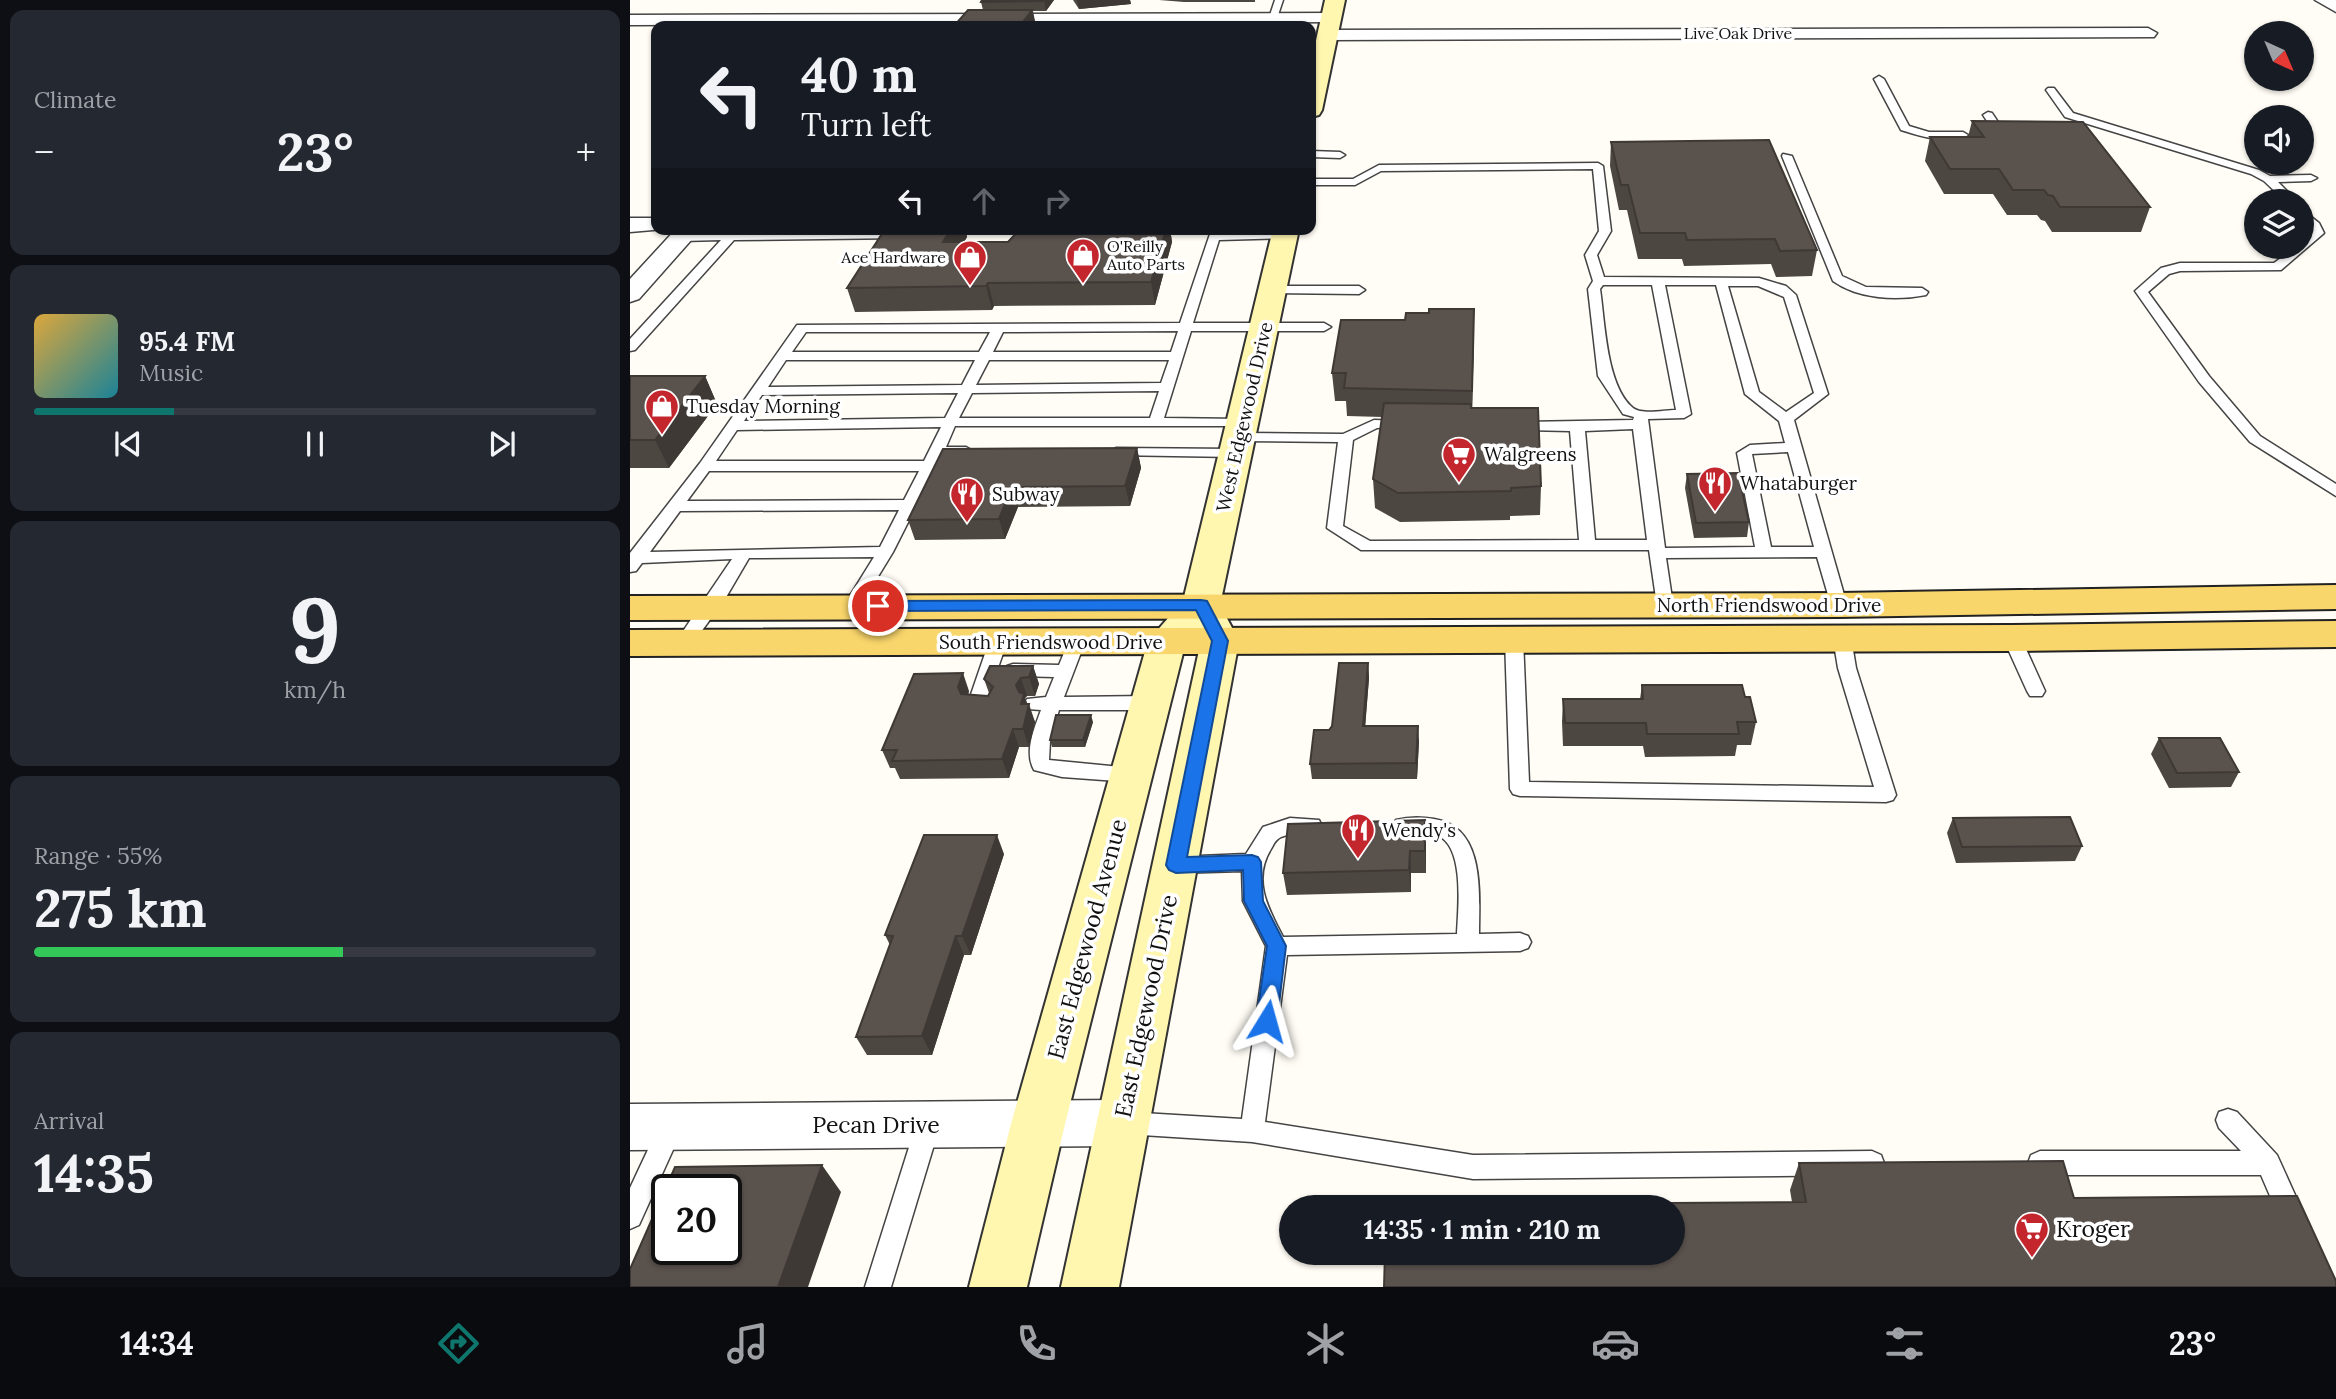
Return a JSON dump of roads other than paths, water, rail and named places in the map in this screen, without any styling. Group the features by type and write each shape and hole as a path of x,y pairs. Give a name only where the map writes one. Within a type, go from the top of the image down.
{"main road":[{"path":"1316,72 1331,18"},
{"name":"West Edgewood Drive","path":"1201,605 1285,235"},
{"name":"North Friendswood Drive","path":"1220,641 1514,639 2336,597"},
{"path":"1201,605 1220,641"},
{"name":"North Friendswood Drive","path":"1201,605 1665,605 2012,638 2336,634"},
{"name":"South Friendswood Drive","path":"630,608 1201,605"},
{"name":"East Edgewood Avenue","path":"998,1287 1038,1124 1167,641 1201,605"},
{"name":"South Friendswood Drive","path":"630,643 993,656 1071,656 1167,641 1220,641"},
{"name":"East Edgewood Drive","path":"1090,1287 1220,641"}],"street":[{"path":"953,20 966,0"},
{"path":"1053,19 1067,0"},
{"path":"1184,19 1191,0"},
{"path":"2323,0 2336,7"},
{"name":"Live Oak Drive","path":"1144,21 1331,18 2148,33"},
{"name":"Live Oak Drive","path":"630,20 727,21"},
{"path":"630,37 652,20"},
{"name":"Live Oak Drive","path":"928,21 1078,21"},
{"path":"630,225 651,225"},
{"path":"630,294 684,235"},
{"name":"Pecan Drive","path":"651,1127 1122,1123"}],"lane":[{"path":"1273,18 1279,0"},
{"path":"1879,79 1905,128 1928,135 1963,135"},
{"path":"2051,90 2069,115 2255,172 2278,189"},
{"path":"1977,135 1988,134 1997,128 1989,116"},
{"path":"1316,154 1340,155"},
{"path":"1787,156 1836,278 1847,287 1866,292 1922,292"},
{"path":"1316,182 1355,182 1379,168 1598,166 1605,231 1591,255 1599,281 1594,289 1605,376 1628,411 1640,419 1665,605"},
{"path":"2268,179 2311,178"},
{"path":"716,235 900,235"},
{"path":"1156,422 1214,237 1243,235"},
{"path":"630,347 731,236"},
{"path":"2289,259 2277,267 2180,267 2165,271 2141,291 2204,379 2255,439 2336,491"},
{"path":"1599,281 1759,282 1782,289 1790,295 1821,394 1786,418"},
{"path":"1496,426 1577,427 1684,414 1658,282"},
{"path":"1514,639 1520,789 1886,795 1847,668 1841,621 1826,552 1786,418 1752,394 1721,282"},
{"path":"1273,290 1359,290"},
{"path":"851,607 885,552 999,327"},
{"path":"632,561 676,506 802,328 1324,327"},
{"path":"781,356 1178,356"},
{"path":"757,391 1168,387"},
{"path":"733,426 1156,422 1239,438"},
{"path":"1100,452 1239,438 1346,438 1374,424 1415,424"},
{"path":"1577,427 1587,545"},
{"path":"1346,438 1335,528 1367,546 1587,545 1826,552"},
{"path":"1764,552 1744,453 1750,449 1794,447"},
{"path":"937,450 977,451"},
{"path":"705,466 929,466"},
{"path":"676,506 909,505"},
{"path":"632,561 744,554 885,552"},
{"path":"684,643 744,554"},
{"path":"2012,638 2035,691"},
{"path":"988,706 976,706 993,656"},
{"path":"1071,656 1038,751 1041,765 1062,770 1131,775"},
{"path":"1032,704 1150,703"},
{"path":"1386,826 1427,825 1445,830 1460,841 1466,856 1468,943"},
{"path":"1252,1131 1277,946 1254,901 1252,862 1270,833 1290,826 1331,826"},
{"path":"1176,865 1252,862"},
{"path":"1277,946 1520,942"},
{"path":"2228,1120 2267,1163 2302,1238"},
{"path":"1122,1123 1252,1131 1473,1167 1895,1163"},
{"path":"878,1287 928,1125"},
{"path":"630,1216 651,1127"},
{"path":"2010,1163 2267,1163"}],"place":[{"name":"O'Reilly Auto Parts","path":"1083,285"},
{"name":"Ace Hardware","path":"970,287"},
{"name":"Tuesday Morning","path":"662,436"},
{"name":"Walgreens","path":"1459,484"},
{"name":"Whataburger","path":"1715,513"},
{"name":"Subway","path":"967,524"},
{"name":"Wendy's","path":"1358,860"},
{"name":"Kroger","path":"2032,1259"}]}
